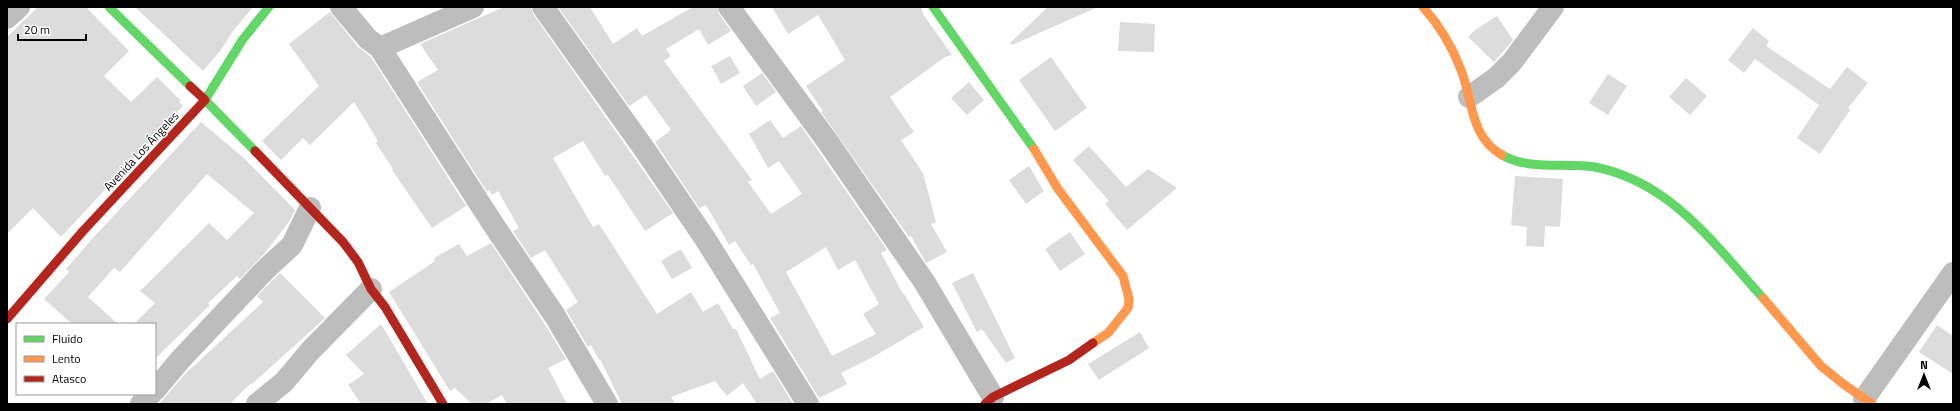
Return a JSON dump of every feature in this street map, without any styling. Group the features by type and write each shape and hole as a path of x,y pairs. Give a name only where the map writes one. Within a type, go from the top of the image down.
{"street":[{"path":"7,18 19,7"},
{"path":"109,7 205,100 343,242 358,262 372,289 385,307 443,404"},
{"name":"Avenida Los Ángeles","path":"7,319 83,231 205,100 243,39 269,7"},
{"path":"341,7 368,39 380,48 491,221 555,316 607,404"},
{"path":"380,48 473,7"},
{"path":"543,7 645,150 706,240 808,404"},
{"path":"729,7 828,142 921,277 989,401 1069,360 1108,333 1128,308 1129,299 1123,276 1096,242 1058,189 1027,138 933,7"},
{"path":"1423,7 1441,30 1453,51 1463,74 1469,97 1470,109 1478,131 1484,141 1494,151 1520,164 1533,166 1567,164 1606,170 1629,177 1646,185 1672,201 1690,217 1787,325 1815,360 1832,375 1868,401 1953,273"},
{"path":"1469,97 1496,78 1512,62 1553,7"},
{"path":"156,389 180,360 265,270 292,245 310,208"},
{"path":"257,404 284,382 311,350 372,289"},
{"path":"141,404 150,395"}],"building":[{"path":"38,7 86,7 129,51 104,76 131,102 157,77 181,101 179,102 183,106 61,237 33,208 7,234 7,37"},
{"path":"135,7 253,7 233,31 221,50 203,71"},
{"path":"504,7 531,7 533,14 673,213 645,231 608,175 605,176 583,141 553,158 593,227 599,224 657,314 691,292 703,312 718,303 733,329 736,329 760,379 773,371 793,404 757,404 743,383 727,396 715,381 671,397 675,404 622,404 600,359 599,360 591,345 588,347 566,310 578,302 545,250 531,258 513,231 519,228 498,191 492,195 489,190 487,192 417,82 438,70 420,44"},
{"path":"558,7 590,7 613,44 637,28 642,36 693,7 717,7 719,14 731,31 708,45 699,29 666,49 671,56 664,61 752,180 748,182 771,214 802,194 779,161 768,168 749,134 770,120 783,138 801,126 887,250 881,253 903,294 924,327 873,357 841,373 847,384 819,398 770,318 780,313 753,264 751,265 735,241 729,245 706,205 699,208 655,142 671,130 646,95 629,106","holes":["826,247 838,270 855,260 879,304 863,314 876,334 832,356 786,272"]},
{"path":"772,7 921,7 923,14 952,55 945,57 890,97 914,132 901,140 923,173 936,222 931,224 947,252 926,263 911,236 909,237 821,112 823,111 806,86 845,60 818,15 788,34"},
{"path":"1048,7 1098,7 1012,45 1010,43"},
{"path":"330,12 358,47 371,57 466,206 432,228 392,170 393,169 376,143 378,141 354,102 310,145 303,138 281,160 262,141 319,86 289,44"},
{"path":"1497,16 1513,40 1494,62 1468,37 1475,30"},
{"path":"1120,22 1155,24 1154,52 1118,51"},
{"path":"1753,28 1769,41 1766,46 1830,89 1847,67 1868,83 1848,108 1850,110 1820,154 1797,138 1819,105 1755,59 1744,73 1728,60"},
{"path":"730,56 740,73 721,84 711,66"},
{"path":"1051,57 1087,108 1055,131 1019,80"},
{"path":"762,73 776,92 756,106 743,86"},
{"path":"1608,74 1627,86 1608,115 1589,103"},
{"path":"1686,78 1707,96 1690,115 1669,97"},
{"path":"969,82 984,100 967,115 951,98"},
{"path":"201,122 245,159 295,210 289,222 264,254 240,279 237,276 208,303 210,305 156,358 156,323 135,323 155,303 140,291 209,223 227,240 254,213 207,174 120,272 114,268 88,297 117,323 71,323 44,299 69,272 66,269"},
{"path":"1089,146 1126,187 1148,169 1177,188 1127,230 1105,204 1109,201 1073,160"},
{"path":"1029,166 1044,191 1026,204 1009,180"},
{"path":"1515,176 1563,179 1560,227 1545,226 1544,247 1526,246 1527,227 1511,225"},
{"path":"1070,232 1085,254 1060,271 1045,249"},
{"path":"491,243 566,359 548,368 567,404 507,404 502,395 486,404 472,404 455,388 450,391 389,292 435,261 434,258 459,244 467,256"},
{"path":"681,249 692,268 672,279 661,261"},
{"path":"280,273 325,318 252,384 251,383 230,404 159,404 185,374 263,302 257,296"},
{"path":"973,273 1015,358 1006,363 982,329 977,332 952,283"},
{"path":"381,324 428,404 361,404 348,385 364,374 346,355"},
{"path":"1937,325 1953,336 1953,374 1919,352"},
{"path":"1140,332 1149,348 1099,380 1088,364"}],"traffic: fast":[{"path":"109,7 190,86"},
{"path":"255,151 205,100 243,39 269,7"},
{"path":"933,7 1034,149"},
{"path":"1502,155 1513,160 1536,165 1595,167 1622,175 1646,186 1669,201 1689,218 1727,257 1763,298"}],"traffic: slow":[{"path":"1423,7 1435,21 1454,53 1465,82 1478,128 1484,138 1502,155"},
{"path":"1034,149 1058,189 1123,276 1129,299 1128,308 1108,333 1093,343"},
{"path":"1763,298 1821,366 1872,404"}],"traffic: jam":[{"path":"7,319 83,231 205,100 190,86"},
{"path":"255,151 343,242 358,262 371,289 385,307 443,404"},
{"path":"985,404 993,397 1069,360 1093,343"}]}
